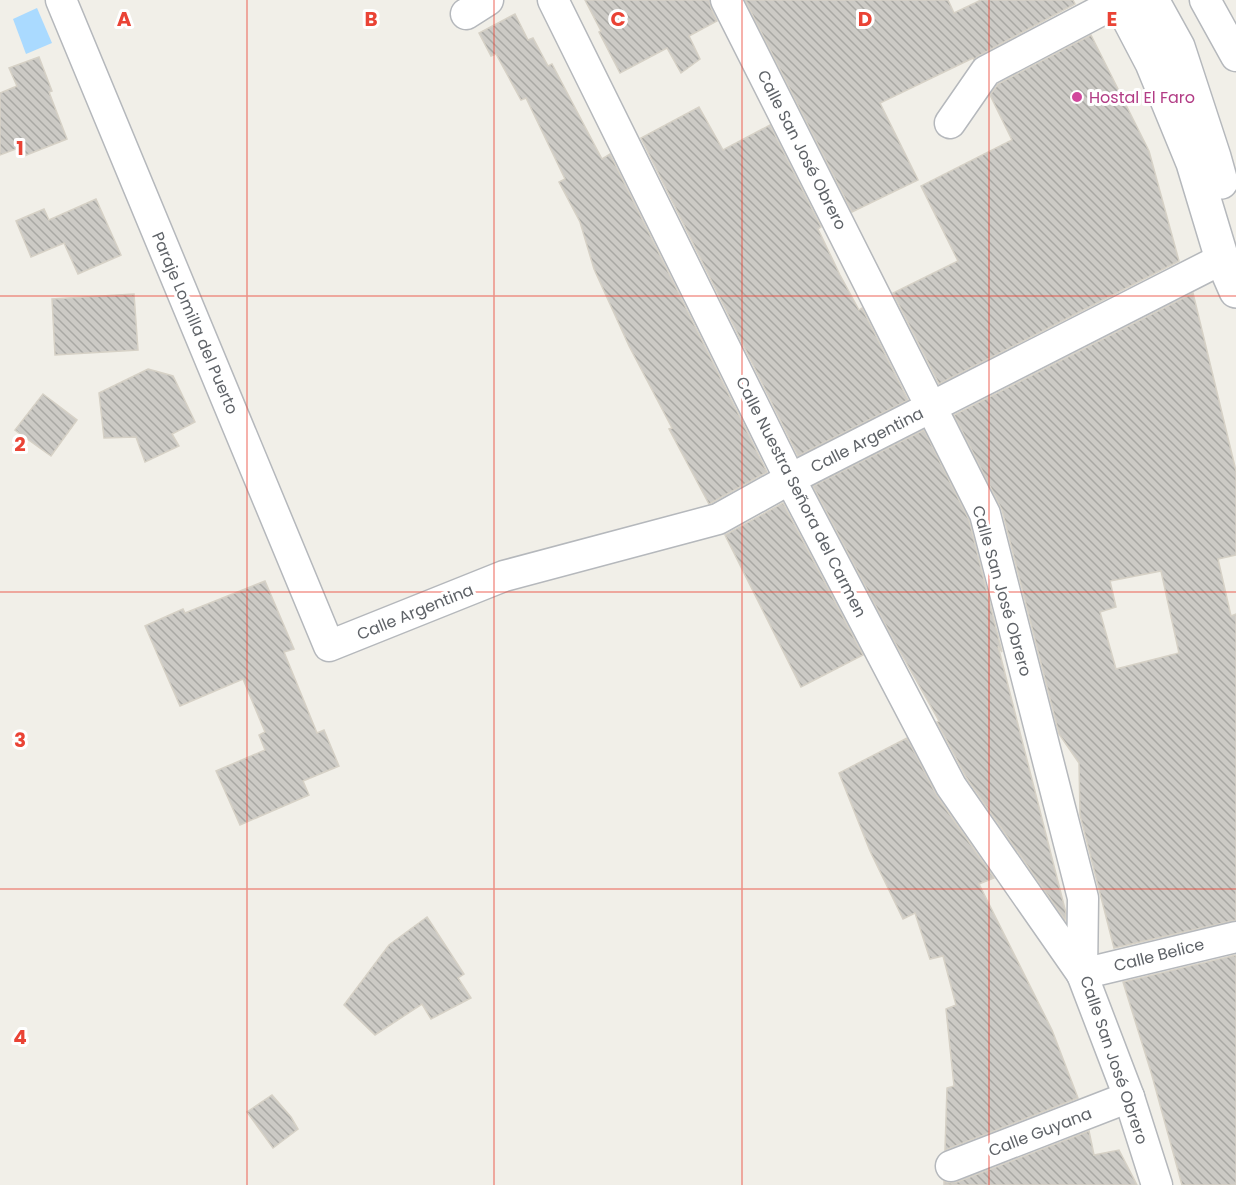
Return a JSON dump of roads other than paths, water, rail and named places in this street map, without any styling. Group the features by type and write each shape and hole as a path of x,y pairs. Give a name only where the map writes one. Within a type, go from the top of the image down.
{"street":[{"name":"Paraje Lomilla del Puerto","path":"61,0 329,646"},
{"name":"Calle Nuestra Señora del Carmen","path":"553,0 790,479 951,786 1082,974"},
{"name":"Calle San José Obrero","path":"726,0 985,514 1083,898 1082,974 1129,1097 1157,1185"},
{"path":"1152,0 1178,47 1214,157 1236,291"},
{"path":"1205,0 1236,56"},
{"path":"950,123 986,71 1119,1 1152,63 1229,248"},
{"name":"Calle Argentina","path":"329,646 504,576 718,519 1229,248"},
{"name":"Calle Belice","path":"1082,974 1236,937"},
{"name":"Calle Guyana","path":"951,1166 1129,1097"}],"water":[{"path":"37,8 52,43 26,54 13,19"}],"place":[{"name":"Hostal El Faro","path":"1077,97"}]}
